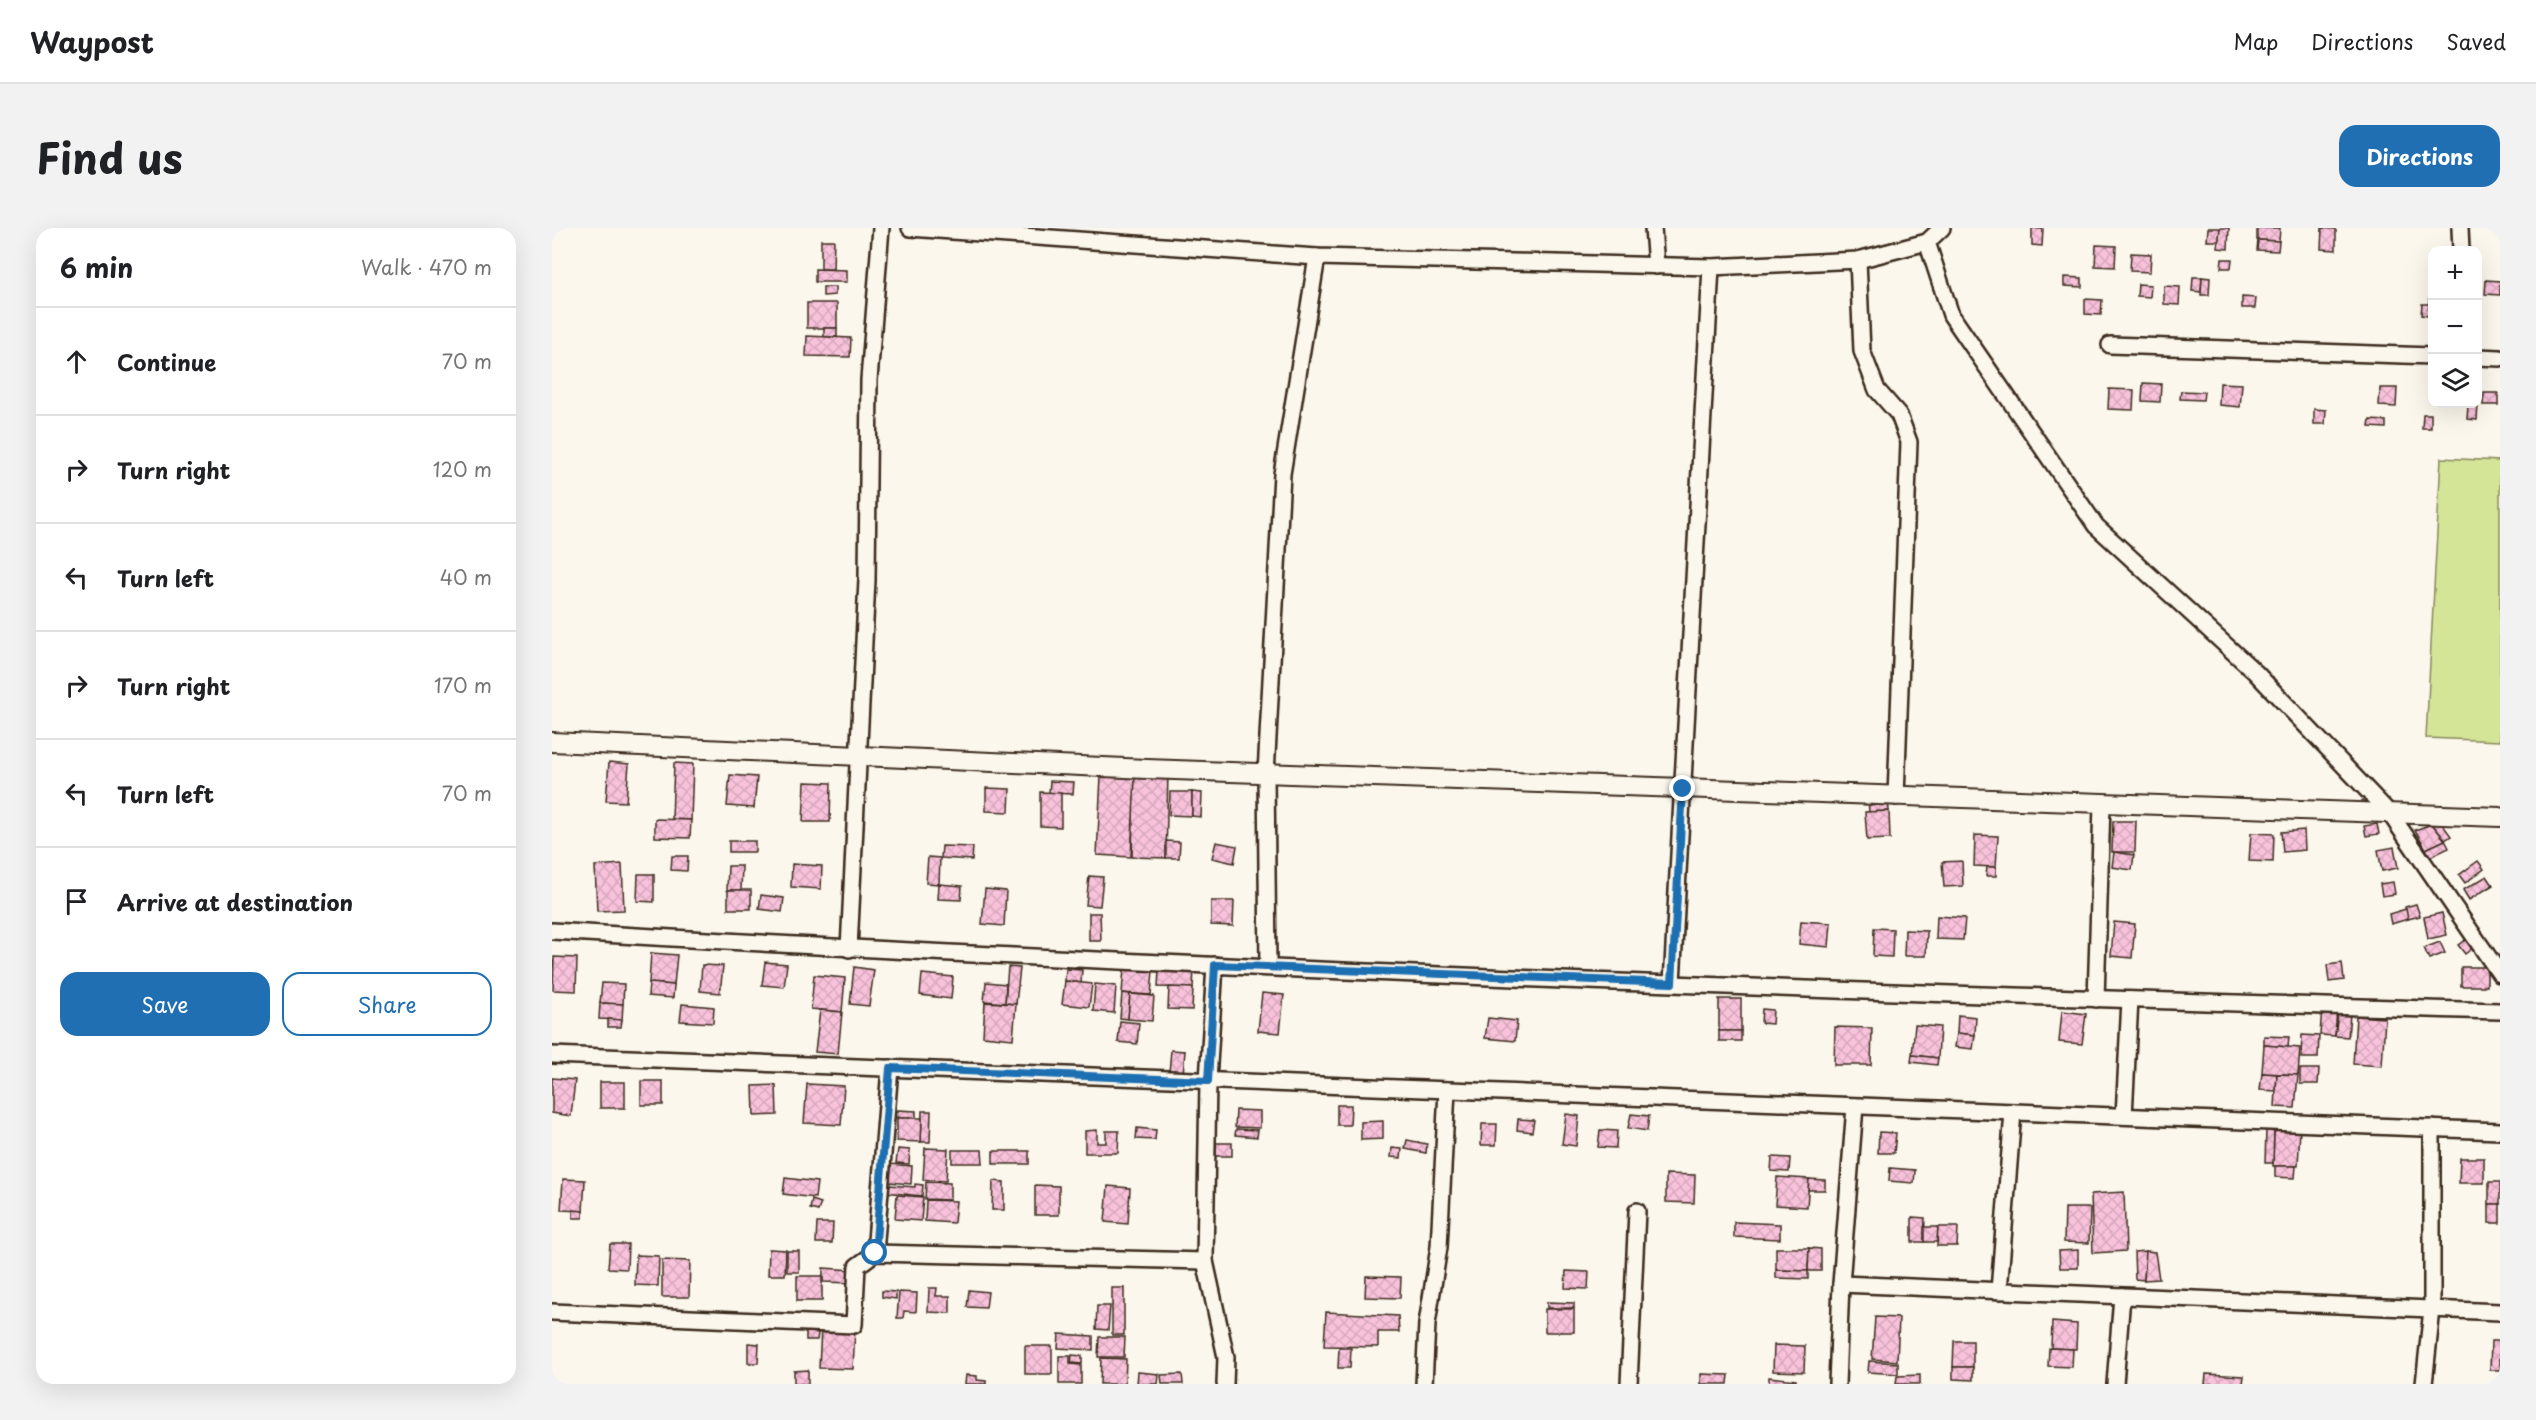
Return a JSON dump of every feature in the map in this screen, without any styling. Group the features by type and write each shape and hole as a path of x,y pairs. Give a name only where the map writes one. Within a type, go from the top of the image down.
{"street":[{"path":"849,949 867,580 868,380 881,228"},
{"path":"910,228 1317,257 1711,267 1858,260 1927,242 1942,228"},
{"path":"1653,228 1656,266"},
{"path":"2460,228 2461,246"},
{"path":"1927,242 1951,315 2096,526 2255,672 2391,814 2500,974"},
{"path":"1268,967 1266,774 1282,474 1317,257"},
{"path":"1858,260 1862,351 1877,390 1899,415 1909,442 1896,797"},
{"path":"1672,983 1711,267"},
{"path":"2110,345 2428,356"},
{"path":"2482,357 2500,358"},
{"path":"552,742 1266,774 2500,817"},
{"path":"2096,999 2102,804"},
{"path":"552,931 849,949 1215,965 2096,999 2500,1011"},
{"path":"1215,965 1208,1081 1205,1261 1227,1357 1226,1384"},
{"path":"2124,1116 2130,1000"},
{"path":"552,1055 2500,1131"},
{"path":"875,1253 890,1068"},
{"path":"1424,1384 1427,1324 1439,1247 1447,1090"},
{"path":"1837,1384 1841,1284 1855,1106"},
{"path":"1999,1291 2013,1112"},
{"path":"2424,1384 2432,1309 2432,1128"},
{"path":"1629,1384 1637,1211"},
{"path":"552,1312 854,1325 857,1266 875,1253 1205,1261"},
{"path":"1841,1284 2500,1312"},
{"path":"2115,1384 2122,1296"}],"green space":[{"path":"2441,458 2500,461 2500,741 2426,738"}],"building":[{"path":"2032,228 2043,229 2042,246 2032,245"},
{"path":"2208,228 2220,228 2219,241 2207,241"},
{"path":"2220,228 2229,228 2228,249 2218,248"},
{"path":"2257,228 2280,228 2279,241 2257,240"},
{"path":"2322,228 2336,229 2336,250 2321,249"},
{"path":"821,240 834,240 833,269 821,269"},
{"path":"2258,240 2279,241 2278,251 2257,250"},
{"path":"2096,245 2116,246 2115,267 2095,266"},
{"path":"2131,253 2151,254 2150,272 2130,271"},
{"path":"2222,259 2232,259 2231,268 2221,268"},
{"path":"815,269 847,270 847,282 815,282"},
{"path":"2064,277 2082,278 2082,287 2064,286"},
{"path":"2193,277 2202,277 2201,292 2192,291"},
{"path":"2202,277 2210,278 2209,295 2201,295"},
{"path":"2486,280 2500,281 2500,295 2485,294"},
{"path":"2138,284 2151,285 2150,297 2137,296"},
{"path":"2164,286 2180,287 2179,305 2164,304"},
{"path":"823,287 835,287 835,295 823,296"},
{"path":"2242,297 2256,298 2255,308 2242,308"},
{"path":"2085,299 2102,300 2101,315 2085,314"},
{"path":"807,303 837,303 837,328 807,328"},
{"path":"2422,304 2428,304 2428,316 2421,315"},
{"path":"824,328 837,328 837,337 824,337"},
{"path":"807,336 851,338 850,357 806,356"},
{"path":"2143,383 2161,384 2160,402 2142,401"},
{"path":"2220,383 2242,384 2240,407 2219,405"},
{"path":"2380,388 2397,388 2396,407 2379,406"},
{"path":"2109,389 2134,390 2133,410 2108,409"},
{"path":"2181,391 2204,392 2203,400 2180,399"},
{"path":"2484,393 2498,393 2498,405 2483,405"},
{"path":"2468,408 2478,408 2477,420 2467,419"},
{"path":"2314,409 2326,410 2325,424 2314,424"},
{"path":"2423,414 2431,414 2431,428 2422,428"},
{"path":"2370,420 2386,421 2386,428 2369,427"},
{"path":"609,762 629,764 626,802 606,801"},
{"path":"674,763 693,764 691,820 672,819"},
{"path":"1134,772 1168,773 1166,858 1132,857"},
{"path":"730,775 757,777 754,808 727,806"},
{"path":"1101,776 1135,778 1131,857 1097,855"},
{"path":"1050,781 1074,782 1073,794 1049,793"},
{"path":"805,782 831,783 830,822 803,822"},
{"path":"986,788 1010,789 1009,812 986,811"},
{"path":"1040,792 1061,793 1061,827 1040,826"},
{"path":"1170,792 1192,792 1192,816 1169,815"},
{"path":"1192,792 1202,793 1201,817 1192,816"},
{"path":"1888,797 1889,811 1869,812 1868,798"},
{"path":"1889,811 1890,839 1867,840 1865,812"},
{"path":"655,819 691,820 690,838 655,837"},
{"path":"2113,821 2136,821 2135,852 2112,852"},
{"path":"2440,821 2451,836 2445,840 2432,824"},
{"path":"2377,824 2379,834 2366,836 2364,826"},
{"path":"2432,824 2445,840 2426,849 2415,830"},
{"path":"2304,830 2305,850 2283,852 2281,832"},
{"path":"2251,833 2274,834 2273,862 2249,861"},
{"path":"1975,835 1998,836 1996,867 1974,866"},
{"path":"2445,840 2449,848 2430,857 2426,849"},
{"path":"729,841 755,841 755,852 729,852"},
{"path":"1166,841 1180,842 1179,858 1166,858"},
{"path":"1216,842 1237,846 1234,863 1212,858"},
{"path":"942,846 973,847 972,860 941,858"},
{"path":"2394,847 2398,868 2382,871 2378,850"},
{"path":"2114,852 2134,855 2132,870 2112,867"},
{"path":"672,856 688,856 687,871 671,870"},
{"path":"928,857 940,858 939,884 926,883"},
{"path":"1962,861 1963,886 1944,887 1942,862"},
{"path":"2478,861 2484,869 2465,883 2459,875"},
{"path":"622,864 624,910 597,911 595,866"},
{"path":"792,864 822,866 821,889 791,887"},
{"path":"728,866 742,866 741,890 727,890"},
{"path":"1987,867 1996,867 1996,876 1986,876"},
{"path":"638,874 654,874 654,902 637,901"},
{"path":"1089,876 1103,877 1100,906 1086,905"},
{"path":"2487,876 2493,885 2469,900 2463,890"},
{"path":"2393,882 2395,894 2382,896 2380,884"},
{"path":"939,884 962,886 961,900 938,899"},
{"path":"985,889 1006,891 1004,926 982,924"},
{"path":"728,890 751,890 751,909 728,909"},
{"path":"761,895 784,898 782,912 759,909"},
{"path":"1211,901 1234,901 1233,926 1211,925"},
{"path":"2416,904 2420,916 2408,919 2405,907"},
{"path":"2406,909 2408,919 2391,924 2389,914"},
{"path":"1089,913 1100,913 1101,941 1089,941"},
{"path":"2442,913 2447,935 2428,939 2424,917"},
{"path":"1937,916 1965,918 1963,940 1936,939"},
{"path":"1801,921 1831,923 1829,947 1799,944"},
{"path":"2114,922 2135,924 2132,958 2111,956"},
{"path":"1874,928 1893,929 1892,957 1873,956"},
{"path":"1905,930 1927,931 1926,956 1904,956"},
{"path":"2467,939 2474,947 2465,954 2458,945"},
{"path":"2440,942 2445,953 2429,959 2424,948"},
{"path":"651,953 677,955 674,985 649,983"},
{"path":"554,957 577,958 576,991 553,990"},
{"path":"765,962 787,964 784,987 762,985"},
{"path":"2342,963 2344,980 2329,982 2327,965"},
{"path":"702,965 723,966 720,993 700,991"},
{"path":"854,967 874,970 869,1006 850,1004"},
{"path":"1008,967 1020,968 1016,1004 1005,1003"},
{"path":"2461,967 2487,967 2487,986 2461,986"},
{"path":"1124,968 1153,970 1151,995 1122,993"},
{"path":"1066,969 1082,970 1081,983 1065,981"},
{"path":"1159,969 1194,970 1193,988 1158,987"},
{"path":"922,974 953,977 951,999 920,995"},
{"path":"814,975 845,978 842,1012 811,1009"},
{"path":"1065,981 1092,984 1089,1007 1062,1004"},
{"path":"986,982 1006,984 1005,1003 984,1001"},
{"path":"602,983 624,984 623,1004 600,1003"},
{"path":"649,983 674,985 673,998 648,996"},
{"path":"1095,984 1116,986 1114,1013 1093,1011"},
{"path":"1169,987 1193,988 1192,1010 1168,1009"},
{"path":"1122,993 1130,994 1128,1019 1120,1018"},
{"path":"1262,993 1284,995 1280,1033 1258,1031"},
{"path":"1130,994 1154,996 1152,1021 1128,1019"},
{"path":"1719,999 1741,999 1741,1031 1719,1031"},
{"path":"985,1002 1016,1004 1013,1039 983,1036"},
{"path":"600,1003 623,1004 622,1020 599,1019"},
{"path":"682,1004 714,1007 713,1023 680,1021"},
{"path":"2322,1007 2337,1008 2335,1036 2320,1035"},
{"path":"1762,1009 1773,1010 1772,1024 1761,1023"},
{"path":"820,1010 842,1012 838,1054 815,1052"},
{"path":"2062,1011 2086,1014 2082,1044 2059,1042"},
{"path":"2338,1013 2350,1014 2348,1037 2335,1036"},
{"path":"1958,1015 1976,1017 1975,1035 1957,1033"},
{"path":"2356,1016 2385,1018 2382,1066 2353,1064"},
{"path":"1488,1018 1517,1021 1515,1041 1485,1038"},
{"path":"608,1019 622,1020 621,1027 608,1027"},
{"path":"1120,1021 1139,1023 1137,1044 1118,1042"},
{"path":"1915,1025 1940,1027 1938,1058 1912,1055"},
{"path":"1835,1027 1872,1028 1871,1065 1834,1065"},
{"path":"1719,1031 1741,1031 1741,1041 1719,1041"},
{"path":"1957,1033 1975,1035 1973,1049 1955,1047"},
{"path":"2302,1035 2319,1036 2318,1058 2301,1058"},
{"path":"2264,1036 2289,1037 2288,1047 2264,1045"},
{"path":"2264,1045 2300,1048 2298,1075 2262,1073"},
{"path":"1171,1050 1185,1051 1183,1074 1169,1073"},
{"path":"1912,1055 1938,1058 1937,1065 1911,1062"},
{"path":"2300,1069 2319,1069 2318,1084 2300,1084"},
{"path":"2262,1073 2277,1074 2276,1091 2260,1090"},
{"path":"2277,1074 2298,1075 2295,1108 2275,1107"},
{"path":"552,1078 575,1080 571,1116 552,1113"},
{"path":"641,1081 663,1081 663,1105 641,1105"},
{"path":"600,1082 625,1082 625,1108 600,1108"},
{"path":"807,1084 844,1086 841,1125 804,1123"},
{"path":"776,1085 777,1115 754,1116 753,1086"},
{"path":"1337,1105 1351,1105 1350,1125 1337,1125"},
{"path":"898,1110 916,1111 916,1118 897,1118"},
{"path":"1236,1110 1260,1111 1260,1128 1235,1127"},
{"path":"922,1111 931,1111 930,1142 921,1142"},
{"path":"1566,1114 1579,1116 1576,1146 1562,1144"},
{"path":"1631,1114 1649,1116 1647,1131 1628,1128"},
{"path":"897,1118 922,1118 921,1142 897,1141"},
{"path":"1518,1119 1534,1120 1532,1132 1517,1130"},
{"path":"1383,1121 1383,1139 1361,1140 1361,1122"},
{"path":"1482,1124 1497,1124 1496,1145 1481,1145"},
{"path":"1137,1128 1156,1130 1155,1140 1136,1139"},
{"path":"2274,1128 2300,1129 2298,1166 2273,1166"},
{"path":"1236,1129 1258,1130 1257,1137 1235,1135"},
{"path":"1097,1130 1097,1143 1106,1143 1106,1131 1119,1131 1118,1153 1085,1153 1085,1131"},
{"path":"1600,1130 1617,1131 1616,1148 1598,1147"},
{"path":"2266,1130 2274,1130 2273,1163 2265,1163"},
{"path":"1879,1132 1896,1133 1894,1153 1878,1153"},
{"path":"1407,1140 1427,1144 1426,1153 1405,1149"},
{"path":"1216,1143 1232,1143 1232,1156 1216,1156"},
{"path":"925,1148 948,1149 946,1181 923,1180"},
{"path":"1392,1148 1402,1149 1401,1158 1391,1157"},
{"path":"898,1149 910,1150 909,1164 896,1163"},
{"path":"952,1150 982,1150 983,1163 952,1163"},
{"path":"993,1151 1029,1151 1029,1164 993,1164"},
{"path":"1772,1157 1790,1158 1789,1172 1771,1171"},
{"path":"2460,1158 2484,1158 2484,1183 2459,1183"},
{"path":"890,1164 912,1166 911,1184 889,1182"},
{"path":"2275,1166 2296,1166 2295,1178 2275,1177"},
{"path":"1890,1168 1915,1170 1914,1183 1889,1181"},
{"path":"1666,1174 1695,1175 1694,1203 1666,1202"},
{"path":"1777,1177 1809,1179 1807,1207 1775,1205"},
{"path":"785,1178 817,1182 815,1198 783,1194"},
{"path":"563,1179 585,1180 583,1211 561,1210"},
{"path":"1809,1179 1825,1180 1825,1190 1808,1190"},
{"path":"993,1181 1004,1182 1004,1210 992,1210"},
{"path":"926,1182 950,1183 950,1200 925,1199"},
{"path":"2489,1182 2500,1182 2500,1204 2489,1204"},
{"path":"876,1184 915,1187 915,1184 923,1185 922,1196 875,1191"},
{"path":"1035,1185 1059,1186 1059,1215 1035,1215"},
{"path":"1108,1186 1130,1188 1128,1224 1105,1222"},
{"path":"2124,1192 2126,1251 2093,1253 2091,1194"},
{"path":"897,1195 923,1197 921,1221 895,1219"},
{"path":"812,1200 821,1203 818,1211 810,1209"},
{"path":"926,1200 956,1201 954,1223 925,1221"},
{"path":"2489,1204 2500,1204 2500,1223 2489,1223"},
{"path":"2065,1208 2090,1208 2089,1243 2064,1242"},
{"path":"573,1210 583,1211 583,1218 573,1218"},
{"path":"1912,1217 1925,1218 1924,1242 1912,1242"},
{"path":"1734,1222 1780,1224 1780,1239 1734,1237"},
{"path":"817,1223 833,1223 832,1243 816,1243"},
{"path":"1924,1227 1938,1227 1937,1242 1924,1242"},
{"path":"1938,1227 1958,1227 1957,1246 1937,1246"},
{"path":"610,1244 628,1244 627,1269 608,1268"},
{"path":"1776,1248 1809,1248 1808,1271 1776,1270"},
{"path":"1809,1248 1821,1249 1821,1271 1808,1271"},
{"path":"769,1249 786,1250 785,1275 768,1275"},
{"path":"2078,1250 2078,1268 2060,1268 2059,1251"},
{"path":"787,1251 799,1251 799,1272 787,1272"},
{"path":"2146,1251 2144,1280 2135,1279 2134,1252"},
{"path":"2146,1251 2155,1252 2159,1279 2144,1280"},
{"path":"636,1255 659,1256 658,1286 635,1285"},
{"path":"662,1260 690,1261 689,1297 662,1297"},
{"path":"823,1268 853,1270 853,1283 823,1282"},
{"path":"1776,1270 1808,1271 1808,1279 1776,1278"},
{"path":"1566,1271 1589,1272 1588,1289 1565,1288"},
{"path":"797,1276 822,1276 822,1301 797,1301"},
{"path":"1366,1276 1401,1277 1400,1298 1365,1297"},
{"path":"929,1288 937,1288 936,1296 950,1296 950,1313 928,1312"},
{"path":"1112,1288 1124,1288 1124,1335 1112,1335"},
{"path":"969,1290 988,1292 986,1308 967,1307"},
{"path":"882,1291 896,1292 896,1299 882,1297"},
{"path":"899,1292 917,1293 916,1312 904,1311 903,1318 897,1318"},
{"path":"1547,1302 1574,1303 1574,1308 1547,1308"},
{"path":"1097,1306 1110,1306 1108,1330 1096,1329"},
{"path":"1545,1309 1574,1309 1574,1332 1545,1332"},
{"path":"1326,1312 1398,1316 1399,1332 1378,1332 1378,1347 1324,1346"},
{"path":"1875,1317 1899,1318 1897,1361 1872,1359"},
{"path":"2052,1322 2077,1324 2076,1349 2051,1348"},
{"path":"806,1326 819,1327 817,1340 806,1340"},
{"path":"821,1328 855,1329 853,1369 819,1368"},
{"path":"1059,1334 1093,1336 1093,1350 1058,1348"},
{"path":"1099,1337 1125,1337 1124,1357 1098,1357"},
{"path":"1954,1341 1973,1341 1973,1367 1953,1367"},
{"path":"2491,1341 2500,1341 2500,1370 2490,1370"},
{"path":"748,1343 759,1344 758,1363 748,1363"},
{"path":"1774,1345 1805,1346 1804,1372 1773,1371"},
{"path":"1025,1346 1052,1346 1052,1374 1025,1374"},
{"path":"1339,1348 1351,1348 1350,1368 1338,1368"},
{"path":"2049,1348 2073,1349 2072,1367 2048,1366"},
{"path":"1072,1355 1082,1356 1082,1364 1071,1363"},
{"path":"1059,1356 1070,1356 1070,1364 1081,1365 1081,1384 1059,1384"},
{"path":"1101,1358 1126,1359 1125,1384 1100,1384"},
{"path":"1869,1361 1898,1363 1898,1374 1868,1372"},
{"path":"1953,1367 1973,1367 1973,1380 1953,1379"},
{"path":"808,1370 808,1384 794,1384 794,1371"},
{"path":"1138,1372 1159,1374 1158,1384 1137,1384"},
{"path":"1182,1374 1183,1384 1162,1384 1161,1375"},
{"path":"1701,1374 1729,1375 1728,1384 1701,1384"},
{"path":"2206,1374 2244,1376 2243,1384 2205,1384"},
{"path":"966,1375 977,1376 977,1380 986,1381 986,1384 965,1384"},
{"path":"1920,1375 1920,1384 1896,1384 1897,1376"},
{"path":"1769,1377 1796,1380 1796,1384 1769,1384"}],"route":[{"path":"875,1253 890,1068 1208,1081 1215,965 1672,983 1683,789"}]}
